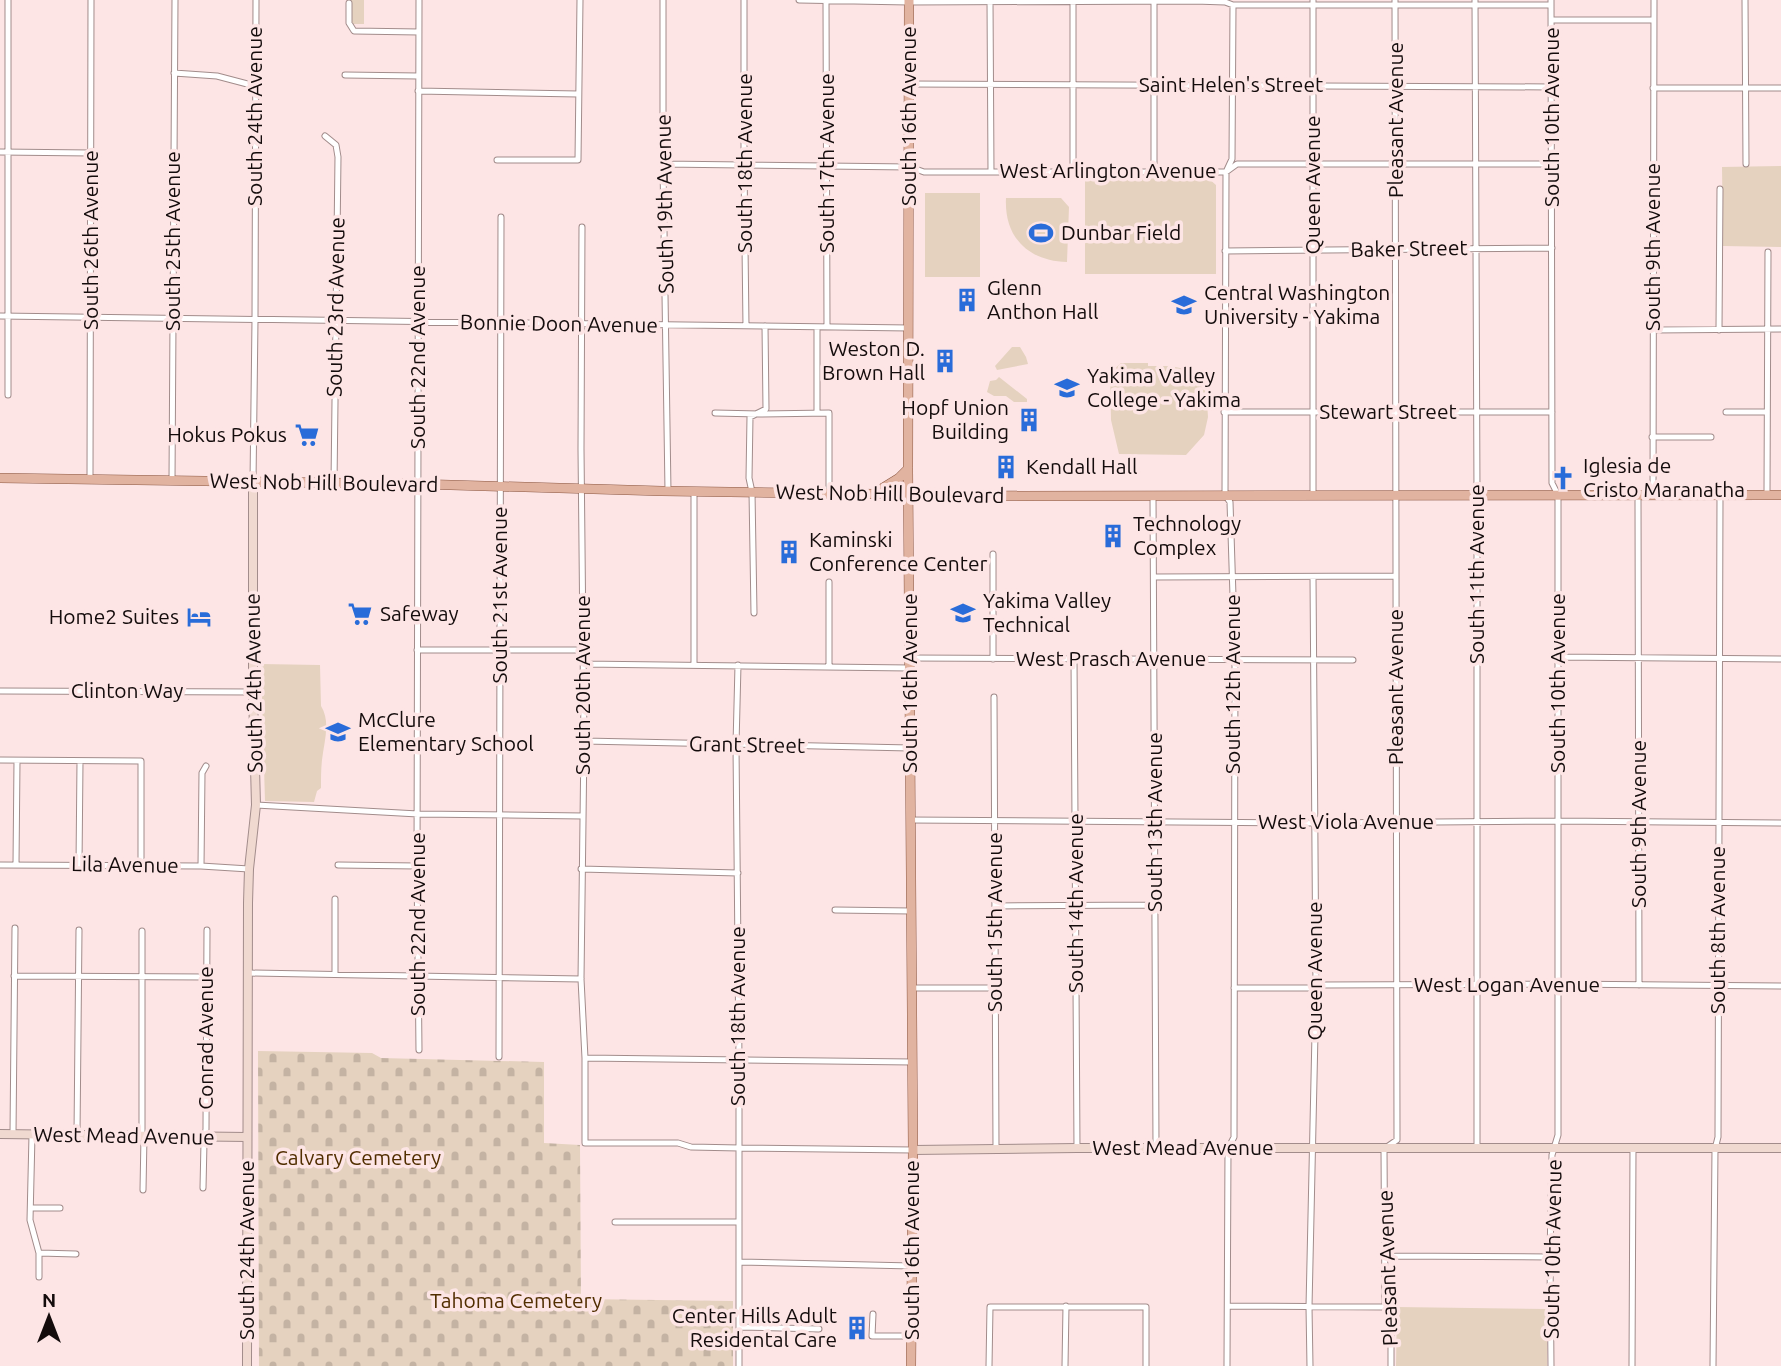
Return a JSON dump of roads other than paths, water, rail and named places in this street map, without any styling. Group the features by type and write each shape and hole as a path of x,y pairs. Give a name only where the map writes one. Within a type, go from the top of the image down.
{"main road":[{"name":"South 16th Avenue","path":"909,1 908,496 913,1150 911,1366"},
{"path":"874,494 899,478 908,468"},
{"name":"West Nob Hill Boulevard","path":"0,478 417,484 908,496 1781,495"}],"street":[{"path":"8,0 3,316 8,395"},
{"name":"South 26th Avenue","path":"90,480 92,0"},
{"name":"South 25th Avenue","path":"172,481 175,0"},
{"name":"South 24th Avenue","path":"247,1366 249,869 256,805 253,482 256,0"},
{"name":"South 22nd Avenue","path":"419,0 419,1050"},
{"path":"497,160 578,160 580,0"},
{"name":"South 19th Avenue","path":"663,0 668,491"},
{"name":"South 18th Avenue","path":"744,0 746,326"},
{"path":"799,0 1154,1 1225,2 1233,5 1551,3"},
{"name":"South 17th Avenue","path":"827,0 827,327"},
{"name":"South 9th Avenue","path":"1653,495 1654,0"},
{"path":"1745,0 1746,164"},
{"path":"990,1 991,172"},
{"path":"1073,1 1073,172"},
{"path":"1154,1 1154,172"},
{"path":"349,3 349,23 354,31 419,32"},
{"name":"Queen Avenue","path":"1313,3 1313,495"},
{"name":"Pleasant Avenue","path":"1391,1366 1391,1316 1385,1307 1384,1149 1396,1140 1395,3"},
{"name":"South 11th Avenue","path":"1475,3 1477,1148"},
{"name":"South 10th Avenue","path":"1551,3 1552,484 1558,495 1558,1135 1552,1155 1551,1366"},
{"name":"South 12th Avenue","path":"1227,1366 1228,1149 1234,1137 1235,659 1230,502 1225,495 1224,412 1226,172 1232,159 1233,5"},
{"path":"1551,20 1654,20"},
{"path":"0,48 7,48"},
{"path":"174,73 217,76 255,86"},
{"path":"345,75 418,76"},
{"name":"Saint Helen's Street","path":"910,84 1552,87"},
{"path":"1653,88 1781,88"},
{"path":"418,91 578,94"},
{"name":"South 23rd Avenue","path":"325,136 336,145 338,157 334,483"},
{"path":"0,152 91,153"},
{"name":"West Arlington Avenue","path":"663,164 909,167 924,173 1226,172 1237,164 1552,164"},
{"path":"1719,330 1720,188"},
{"name":"South 21st Avenue","path":"499,1057 501,217"},
{"name":"South 20th Avenue","path":"582,227 581,869 585,1143"},
{"name":"Baker Street","path":"1225,251 1552,248"},
{"path":"1767,495 1768,252"},
{"name":"Bonnie Doon Avenue","path":"3,316 909,328"},
{"path":"754,613 750,417 765,409 765,326"},
{"path":"817,327 817,412"},
{"path":"1653,330 1781,329"},
{"name":"Stewart Street","path":"1224,412 1552,412"},
{"path":"1726,412 1767,412"},
{"path":"715,413 830,413 829,493"},
{"path":"1652,437 1711,437"},
{"path":"694,491 694,665"},
{"name":"South 13th Avenue","path":"1153,495 1156,1148"},
{"name":"South 9th Avenue","path":"1638,495 1639,985"},
{"name":"South 8th Avenue","path":"1713,1366 1715,1149 1718,1137 1720,495"},
{"path":"993,554 993,659"},
{"path":"1154,577 1395,576"},
{"name":"Queen Avenue","path":"1310,1366 1316,988 1313,577"},
{"path":"829,582 829,667"},
{"path":"417,650 583,650"},
{"path":"1558,657 1781,659"},
{"name":"South 14th Avenue","path":"1074,658 1077,1148"},
{"name":"West Prasch Avenue","path":"583,664 829,667 993,659 1353,660"},
{"name":"South 18th Avenue","path":"738,665 736,745 739,1366"},
{"name":"Clinton Way","path":"0,691 253,692"},
{"name":"South 15th Avenue","path":"995,697 996,1148"},
{"name":"Grant Street","path":"583,741 910,748"},
{"path":"0,760 141,761 141,865"},
{"path":"16,865 17,761"},
{"path":"79,865 80,762"},
{"path":"201,866 202,773 206,766"},
{"path":"256,805 418,814 583,816"},
{"name":"West Viola Avenue","path":"911,820 1781,823"},
{"name":"Lila Avenue","path":"0,864 249,869"},
{"path":"338,865 417,866"},
{"path":"581,869 738,873"},
{"path":"335,899 335,974"},
{"path":"996,906 1155,905"},
{"path":"835,910 911,911"},
{"path":"13,1134 15,928"},
{"path":"77,1135 79,930"},
{"name":"Conrad Avenue","path":"203,1188 207,930"},
{"path":"142,931 143,1190"},
{"path":"248,973 582,979"},
{"path":"14,976 206,977"},
{"name":"West Logan Avenue","path":"1234,988 1558,984 1781,986"},
{"path":"912,988 995,988"},
{"path":"584,1058 912,1062"},
{"name":"West Mead Avenue","path":"0,1134 247,1137"},
{"path":"32,1135 30,1220 39,1253 39,1277"},
{"name":"West Mead Avenue","path":"585,1143 913,1150 1781,1148"},
{"path":"1632,1366 1633,1148"},
{"path":"31,1208 60,1208"},
{"path":"615,1222 740,1222"},
{"path":"39,1253 76,1254"},
{"path":"1386,1256 1550,1257"},
{"path":"739,1262 912,1266"},
{"path":"1065,1366 1066,1306"},
{"path":"989,1366 990,1307 1066,1306 1146,1307 1146,1366"},
{"path":"1227,1306 1385,1307"},
{"path":"873,1314 872,1336 912,1336"},
{"path":"740,1327 819,1329"}],"place":[{"name":"Dunbar Field","path":"1041,233"},
{"name":"Glenn Anthon Hall","path":"967,300"},
{"name":"Central Washington University - Yakima","path":"1184,305"},
{"name":"Weston D. Brown Hall","path":"945,361"},
{"name":"Yakima Valley College - Yakima","path":"1067,388"},
{"name":"Hopf Union Building","path":"1029,420"},
{"name":"Hokus Pokus","path":"307,435"},
{"name":"Kendall Hall","path":"1006,467"},
{"name":"Iglesia de Cristo Maranatha","path":"1563,478"},
{"name":"Technology Complex","path":"1113,536"},
{"name":"Kaminski Conference Center","path":"789,552"},
{"name":"Yakima Valley Technical","path":"963,613"},
{"name":"Safeway","path":"360,614"},
{"name":"Home2 Suites","path":"199,617"},
{"name":"McClure Elementary School","path":"338,732"},
{"name":"Center Hills Adult Residental Care","path":"857,1328"}],"park label":[{"name":"Calvary Cemetery","path":"358,1158"},
{"name":"Tahoma Cemetery","path":"516,1301"}]}
